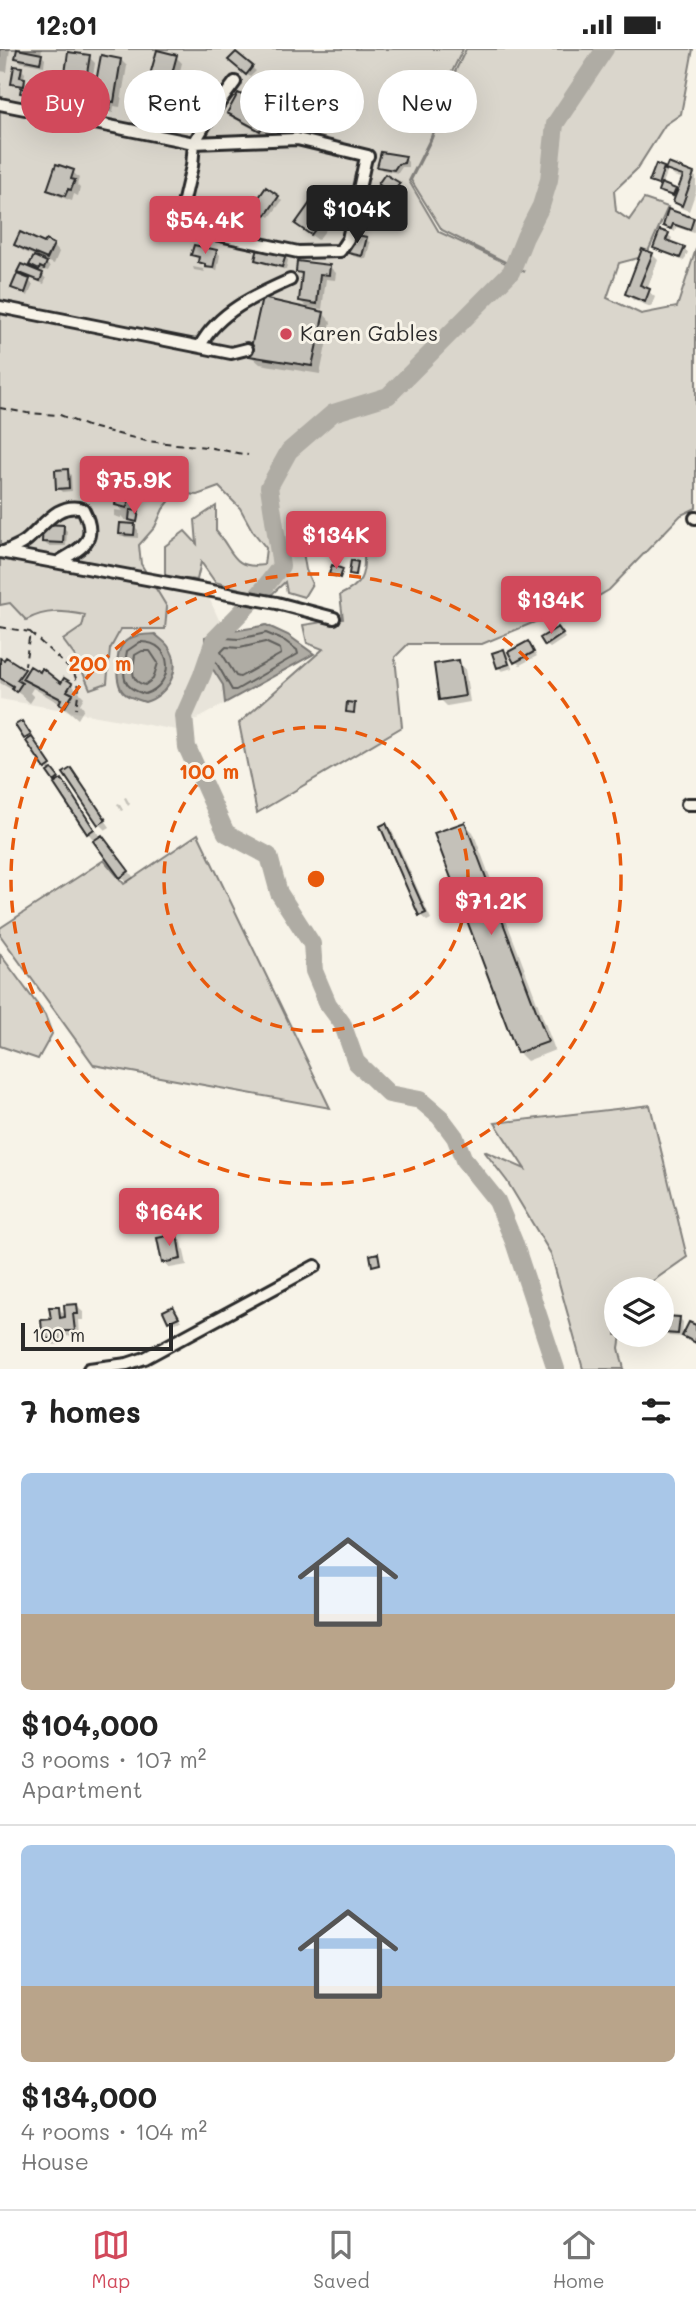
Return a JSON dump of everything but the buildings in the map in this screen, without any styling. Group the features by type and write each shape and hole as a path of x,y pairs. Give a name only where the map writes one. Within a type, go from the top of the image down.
{"street":[{"path":"0,104 194,143 297,139 367,156 348,239 340,251 298,251 198,232 185,223 181,213 192,166 194,143 234,82"},
{"path":"200,347 208,331 250,298 290,280"},
{"path":"0,307 200,347 231,352 247,349"},
{"path":"1,552 26,541 64,507 75,506 83,509 90,523 89,537 82,548 58,562"},
{"path":"1,552 277,604 334,618"},
{"path":"89,1369 127,1364 145,1358 315,1266"}],"path":[{"path":"0,408 60,415 87,426 146,441 207,447 248,455"},
{"path":"0,627 30,632 74,673 79,687 76,709"},
{"path":"25,665 30,632"}],"shaded area":[{"path":"0,49 463,49 453,70 378,70 378,133 432,133 409,181 439,232 525,272 442,230 411,180 434,133 477,133 477,70 456,70 466,49 693,49 681,114 665,125 637,169 614,191 616,211 629,220 644,199 668,207 646,256 619,263 607,298 641,314 677,307 696,249 696,508 681,515 609,590 549,625 542,619 482,644 408,644 395,657 402,727 257,813 239,723 323,649 307,643 303,625 343,619 340,595 361,579 364,552 344,542 321,522 300,517 291,520 312,584 304,597 287,592 285,582 271,595 215,582 201,562 197,580 165,577 165,546 185,531 197,544 195,520 216,506 216,531 239,562 253,566 264,565 266,548 240,508 219,487 197,495 176,493 163,509 155,527 139,545 141,564 167,607 165,629 121,629 110,649 107,683 90,689 77,659 63,640 82,627 85,615 55,612 26,620 10,603 0,605"},
{"path":"0,556 199,591 210,600 224,631 238,632 266,625 288,635 314,654 177,730 0,699"},
{"path":"198,834 330,1108 94,1065 0,935 0,928 104,860 124,884"},
{"path":"0,954 45,1015 52,1034 38,1059 0,1046"},
{"path":"650,1105 687,1257 659,1277 604,1277 604,1347 619,1347 624,1369 583,1369 551,1254 507,1181 484,1151 525,1169 495,1123"}],"water":[{"path":"266,625 288,635 314,654 225,703 223,685 205,657 205,637"},
{"path":"155,634 173,654 174,672 167,687 145,702 128,696 121,689 117,661 120,648 130,638"}],"waterway":[{"path":"556,1369 514,1242 497,1201 464,1160 455,1137 440,1117 420,1100 389,1094 356,1062 342,1023 328,1004 314,971 312,944 279,893 269,856 226,833 187,747 184,716 214,640 261,592 281,566 269,487 289,451 333,413 388,396 511,272 541,206 549,180 555,124 605,49"}],"place":[{"name":"Karen Gables","path":"286,334"}]}
